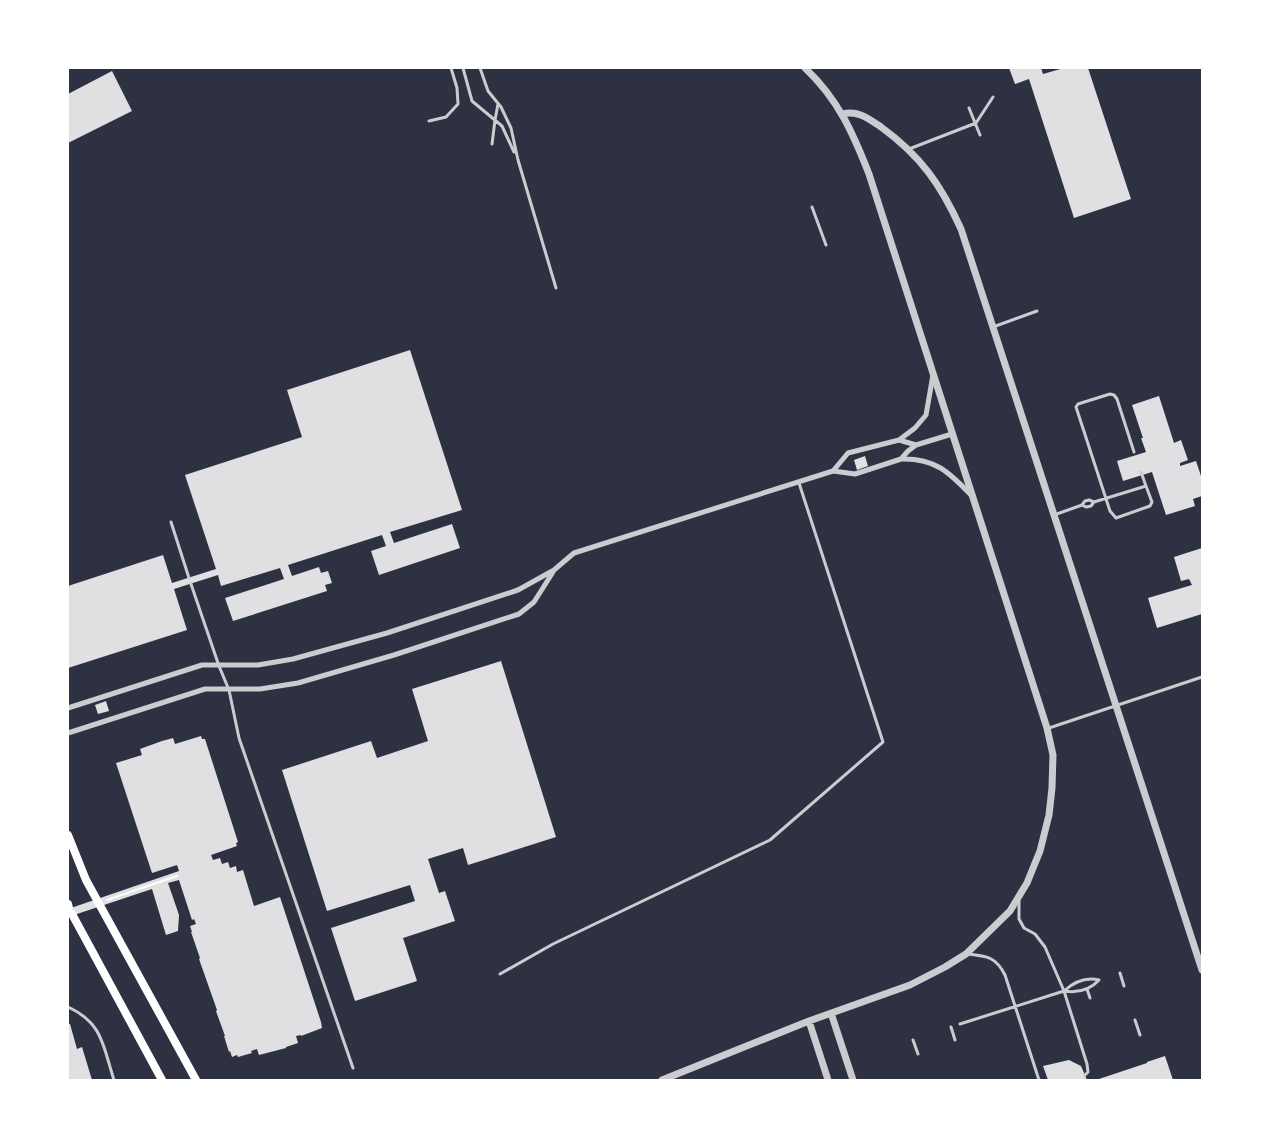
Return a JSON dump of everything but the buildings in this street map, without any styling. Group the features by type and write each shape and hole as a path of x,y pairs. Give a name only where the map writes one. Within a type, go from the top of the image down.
{"main road":[{"path":"68,836 87,880 196,1080"},
{"path":"70,908 162,1080"}],"street":[{"path":"662,1080 809,1021 910,985 945,968 966,954 1010,911 1027,884 1040,851 1049,815 1053,755 1047,728 869,174 843,114 819,82 805,68"},
{"path":"843,114 849,112 864,116 909,149 934,178 952,210 968,249 1203,970"},
{"path":"833,471 848,453 899,440 915,428 926,415 933,374"},
{"path":"901,459 916,445 952,434"},
{"path":"899,440 916,445"},
{"path":"68,708 202,665 258,664 293,659 368,638 518,590 554,570 574,553 833,471 855,474 901,459 918,459 939,466 972,495"},
{"path":"68,733 205,689 260,688 298,683 394,655 519,614 534,602 554,570"},
{"path":"831,1013 853,1080"},
{"path":"809,1021 828,1080"}],"lane":[{"path":"429,121 446,117 458,104 458,88 451,68"},
{"path":"463,68 472,101 502,126 518,159"},
{"path":"480,68 488,91 501,107 511,128 556,288"},
{"path":"909,149 976,123 993,97"},
{"path":"492,144 498,104"},
{"path":"969,108 981,135"},
{"path":"812,207 826,245"},
{"path":"993,327 1037,311"},
{"path":"1134,452 1114,395 1110,394 1078,404 1076,407 1106,498 1112,515 1116,518 1150,506 1152,502 1141,472"},
{"path":"500,974 554,944 770,840 883,742 798,482"},
{"path":"1054,515 1082,506 1091,506 1094,502 1146,486"},
{"path":"171,522 189,578"},
{"path":"191,584 229,690 239,738 353,1068"},
{"path":"1047,728 1203,677"},
{"path":"1019,896 1019,919 1024,928 1035,934 1045,947 1064,991 1087,1064 1088,1072 1085,1075"},
{"path":"966,954 981,955 994,960 1000,966 1039,1080"},
{"path":"1120,973 1124,986"},
{"path":"960,1024 1064,991 1074,992 1093,987 1099,980 1090,978 1080,981 1071,984 1064,991"},
{"path":"1087,988 1090,998"},
{"path":"68,1007 90,1020 99,1032 114,1080"},
{"path":"1135,1020 1140,1035"},
{"path":"951,1028 955,1040"},
{"path":"914,1040 918,1054"}],"path":[{"path":"100,902 177,876"}]}
